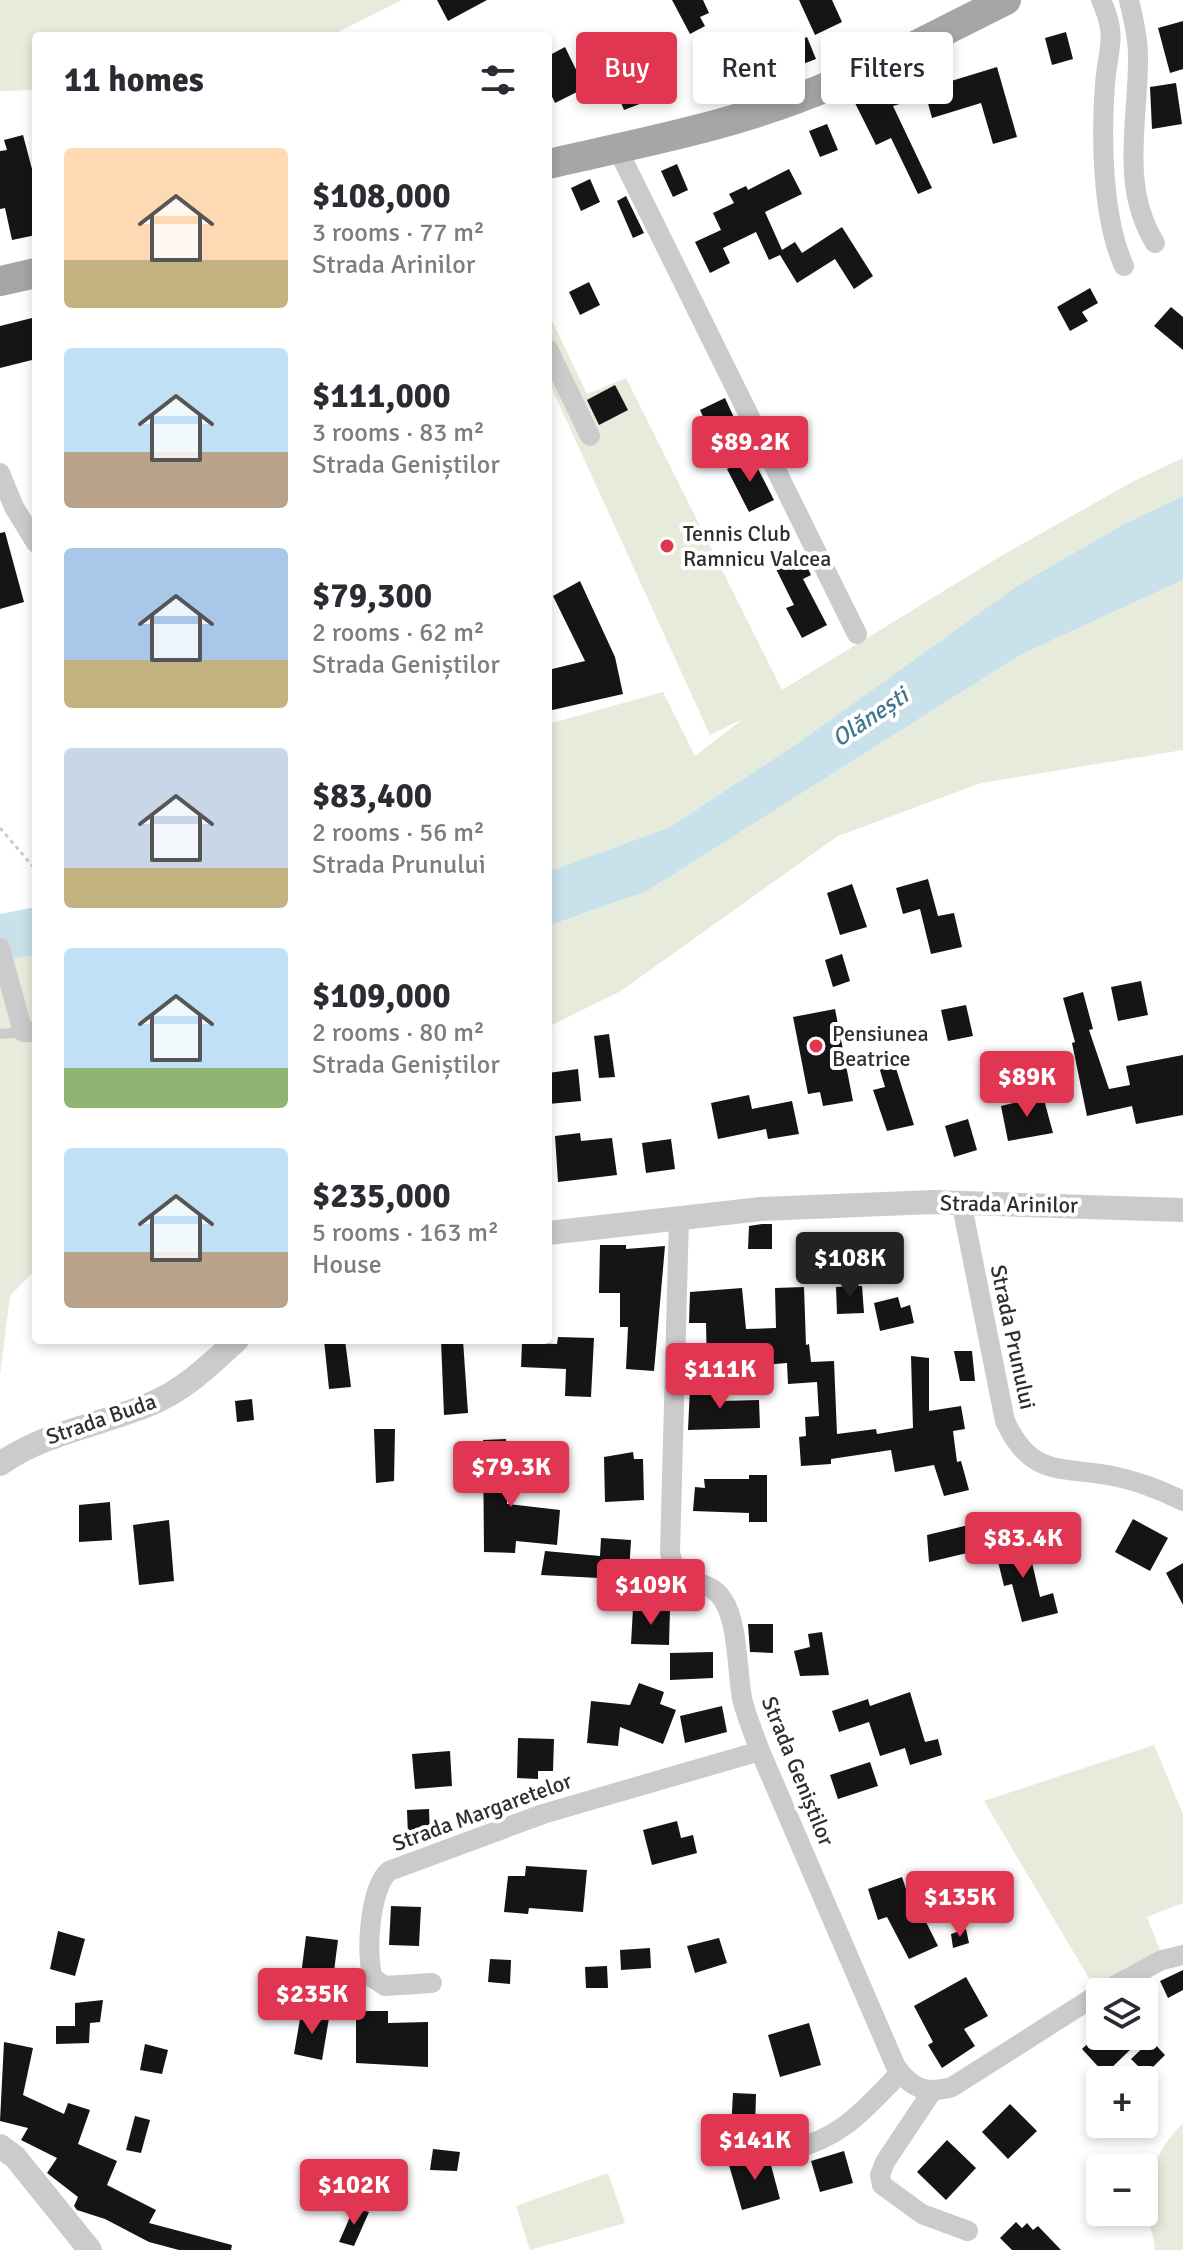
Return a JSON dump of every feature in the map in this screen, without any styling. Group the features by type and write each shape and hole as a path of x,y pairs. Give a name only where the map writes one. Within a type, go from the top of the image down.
{"main road":[{"path":"552,163 733,120 799,98 859,73 1006,0"},
{"path":"0,281 32,274"}],"street":[{"path":"1101,0 1112,36 1105,82 1108,188 1114,235 1124,266"},
{"path":"1129,0 1139,54 1133,173 1136,203 1155,243"},
{"path":"617,148 857,634"},
{"path":"552,357 590,436"},
{"path":"0,473 14,507 32,536"},
{"path":"0,948 30,1032"},
{"name":"Strada Arinilor","path":"552,1233 761,1209 961,1201 1183,1210"},
{"name":"Strada Prunului","path":"961,1201 1005,1421 1015,1443 1031,1459 1051,1469 1113,1476 1183,1501"},
{"name":"Strada Geniștilor","path":"679,1217 670,1553 680,1575 722,1597 729,1612 743,1700 760,1751 900,2073"},
{"name":"Strada Buda","path":"0,1464 50,1435 147,1406 169,1395 202,1373 233,1344"},
{"name":"Strada Margaretelor","path":"432,1983 385,1986 373,1978 373,1900 380,1878 389,1871 543,1814 760,1751"},
{"path":"1129,1978 1162,1960 1183,1955"},
{"path":"790,2150 816,2144 839,2133 900,2073 908,2083 931,2093 952,2087 1086,2002"},
{"path":"931,2093 885,2162 880,2175 882,2185 922,2214 968,2231"},
{"path":"0,2146 15,2157 90,2250"}],"lane":[{"path":"0,1034 30,1032"}],"path":[{"path":"0,828 32,865"}],"shaded area":[{"path":"0,0 402,0 338,32 32,32 32,90 0,91"},
{"path":"552,320 587,394 626,378 782,690 1001,556 1132,482 1183,458 1183,496 1122,525 1017,586 798,743 670,827 552,871 552,723 663,692 695,756 743,719 710,735 552,389"},
{"path":"1183,580 1183,750 981,783 838,836 621,991 552,1025 552,925 647,891 1020,655"},
{"path":"32,956 32,1273 10,1296 0,1375 0,960"},
{"path":"1154,1745 1183,1814 1183,1903 1147,1917 1160,1950 1106,1978 1089,1978 984,1801"},
{"path":"1183,2123 1183,2250 1155,2250 1150,2226 1158,2226 1158,2158"},
{"path":"608,2173 625,2223 530,2250 516,2206"}],"water":[{"name":"Olănești","path":"1183,496 1183,580 1020,655 647,891 552,925 552,871 670,827 798,743 1017,586 1122,525"},
{"path":"32,908 32,956 0,960 0,914"}],"building":[{"path":"437,0 487,0 448,21"},
{"path":"672,0 703,0 709,13 700,17 705,26 690,34"},
{"path":"799,0 832,0 842,22 815,35"},
{"path":"1183,21 1183,69 1170,73 1158,28"},
{"path":"1066,32 1073,59 1052,65 1045,38"},
{"path":"805,38 816,59 805,63"},
{"path":"565,47 576,70 576,92 555,103 552,97 552,54"},
{"path":"997,67 1017,137 993,144 981,103 932,118 928,104 953,104 953,80"},
{"path":"1176,83 1182,124 1152,129 1150,87"},
{"path":"621,104 640,104 624,110"},
{"path":"856,104 900,104 893,106 932,188 918,194 891,138 876,145"},
{"path":"827,124 838,150 820,157 809,131"},
{"path":"23,135 32,169 32,236 12,240 5,208 0,209 0,151 7,150 4,140"},
{"path":"677,164 688,190 673,197 661,171"},
{"path":"789,169 802,194 765,212 782,250 795,242 802,253 842,227 873,276 854,289 835,259 797,283 780,255 769,260 756,232 723,248 730,263 710,273 695,242 721,230 713,213 734,203 729,194 746,186 748,190"},
{"path":"590,179 600,202 581,211 571,188"},
{"path":"626,196 644,233 633,238 617,201"},
{"path":"589,282 600,305 580,315 569,292"},
{"path":"1090,288 1098,303 1082,312 1088,321 1070,331 1057,307"},
{"path":"1171,307 1183,317 1183,350 1154,326"},
{"path":"32,318 32,360 0,368 0,326"},
{"path":"615,385 628,410 599,425 587,400"},
{"path":"725,398 736,422 711,434 700,410"},
{"path":"752,457 774,500 749,512 727,469"},
{"path":"5,532 24,602 0,609 0,533"},
{"path":"799,550 811,575 803,579 827,625 802,638 786,608 794,605 773,563"},
{"path":"580,581 615,657 623,694 552,710 552,669 585,661 553,596"},
{"path":"928,879 938,916 954,913 962,947 931,954 920,909 903,914 896,888"},
{"path":"852,884 867,927 840,935 827,893"},
{"path":"842,954 850,981 833,987 825,960"},
{"path":"1141,981 1148,1015 1118,1021 1111,987"},
{"path":"1083,992 1093,1029 1089,1030 1109,1089 1130,1085 1126,1066 1183,1055 1183,1115 1136,1124 1132,1106 1087,1116 1072,1043 1075,1042 1063,998"},
{"path":"966,1005 973,1036 948,1041 941,1010"},
{"path":"835,1009 853,1101 823,1106 820,1092 808,1094 793,1017"},
{"path":"609,1034 615,1077 599,1078 594,1036"},
{"path":"894,1062 914,1125 887,1131 873,1090 885,1087 879,1067"},
{"path":"578,1069 581,1101 552,1104 552,1072"},
{"path":"749,1095 752,1109 792,1101 799,1134 768,1139 766,1129 718,1139 711,1103"},
{"path":"1043,1096 1053,1133 1008,1141 1001,1106"},
{"path":"968,1119 977,1150 954,1157 945,1126"},
{"path":"580,1133 581,1141 612,1138 617,1175 558,1182 555,1136"},
{"path":"671,1139 675,1169 646,1173 642,1143"},
{"path":"772,1224 772,1249 748,1249 749,1226"},
{"path":"600,1245 626,1245 626,1249 665,1246 654,1371 626,1369 628,1327 620,1327 620,1293 599,1293"},
{"path":"862,1286 864,1313 837,1314 836,1287"},
{"path":"804,1287 806,1345 809,1344 811,1362 834,1361 837,1434 876,1429 877,1434 913,1428 911,1356 929,1358 929,1411 961,1406 965,1429 953,1431 957,1462 961,1461 969,1490 944,1496 934,1465 895,1472 891,1450 831,1459 831,1464 801,1466 799,1437 806,1436 805,1417 819,1416 817,1382 788,1384 787,1363 707,1369 706,1323 689,1323 690,1292 742,1288 746,1329 776,1328 775,1288"},
{"path":"898,1297 901,1308 910,1305 914,1323 880,1331 874,1303"},
{"path":"558,1337 594,1338 591,1397 565,1396 566,1369 521,1367 522,1344 557,1344"},
{"path":"324,1344 346,1344 351,1387 329,1389"},
{"path":"441,1344 463,1344 468,1413 444,1415"},
{"path":"954,1351 972,1351 975,1381 960,1381"},
{"path":"720,1385 720,1401 759,1400 760,1428 688,1430 690,1387"},
{"path":"252,1399 254,1420 237,1422 235,1401"},
{"path":"374,1429 395,1429 394,1481 376,1483"},
{"path":"506,1439 507,1504 560,1510 557,1545 516,1541 515,1553 484,1552 483,1440"},
{"path":"633,1452 634,1459 643,1459 644,1500 605,1502 604,1457"},
{"path":"749,1475 767,1475 767,1522 749,1522 749,1513 693,1511 695,1487 705,1488 704,1479 749,1479"},
{"path":"110,1502 112,1540 79,1542 79,1505"},
{"path":"1133,1519 1168,1538 1150,1571 1115,1552"},
{"path":"169,1520 174,1581 139,1585 133,1525"},
{"path":"977,1523 980,1550 929,1562 927,1535"},
{"path":"1026,1537 1040,1597 1053,1593 1058,1613 1022,1622 1012,1584 1004,1586 994,1545"},
{"path":"601,1538 631,1540 628,1589 599,1588 599,1578 541,1575 545,1551 600,1556"},
{"path":"1183,1563 1183,1605 1166,1573"},
{"path":"633,1608 670,1609 669,1645 631,1644"},
{"path":"748,1624 773,1624 773,1653 750,1652"},
{"path":"822,1632 829,1675 800,1676 794,1651 810,1647 808,1634"},
{"path":"713,1652 713,1678 670,1680 670,1653"},
{"path":"639,1683 664,1692 660,1704 676,1710 663,1744 620,1727 618,1746 587,1743 591,1701 630,1705"},
{"path":"910,1692 925,1742 938,1739 942,1755 910,1765 905,1748 880,1756 869,1722 839,1732 832,1711 868,1699 870,1706"},
{"path":"722,1706 727,1732 685,1743 680,1716"},
{"path":"518,1738 554,1739 553,1771 538,1771 538,1779 517,1778"},
{"path":"450,1751 452,1786 415,1789 412,1754"},
{"path":"870,1762 878,1786 838,1799 830,1775"},
{"path":"429,1809 430,1836 408,1837 407,1810"},
{"path":"677,1821 681,1838 693,1835 697,1853 652,1865 643,1830"},
{"path":"526,1866 587,1870 583,1912 529,1908 528,1914 504,1912 508,1876 525,1876"},
{"path":"902,1877 915,1916 921,1912 938,1946 909,1959 887,1917 878,1920 868,1889"},
{"path":"391,1906 421,1907 419,1946 389,1945"},
{"path":"966,1929 969,1943 953,1948 951,1934"},
{"path":"58,1931 85,1939 75,1976 50,1969"},
{"path":"306,1936 338,1940 332,1987 300,1983"},
{"path":"719,1938 727,1963 695,1973 687,1946"},
{"path":"650,1948 651,1968 621,1970 620,1950"},
{"path":"490,1959 511,1960 510,1984 488,1982"},
{"path":"607,1966 608,1988 586,1988 585,1967"},
{"path":"1183,1970 1183,1990 1168,1998 1160,1981"},
{"path":"966,1977 988,2016 964,2029 975,2046 942,2068 928,2045 933,2042 914,2006"},
{"path":"103,2000 100,2022 90,2023 89,2043 56,2044 56,2026 75,2026 75,2003"},
{"path":"356,2011 388,2011 388,2023 428,2022 428,2067 356,2063"},
{"path":"301,2013 329,2018 322,2060 294,2054"},
{"path":"809,2023 821,2065 780,2077 768,2035"},
{"path":"4,2042 33,2048 23,2095 64,2114 68,2103 90,2110 78,2144 117,2161 107,2185 156,2210 149,2223 232,2245 231,2250 179,2250 149,2242 105,2219 77,2210 74,2206 78,2197 47,2173 57,2158 21,2140 28,2128 0,2121"},
{"path":"145,2044 168,2050 162,2074 140,2070"},
{"path":"1086,2045 1086,2050 1130,2050 1113,2066 1098,2066 1082,2049"},
{"path":"1158,2048 1165,2055 1154,2066 1138,2066 1131,2059 1140,2050 1158,2050"},
{"path":"733,2093 756,2094 755,2130 731,2130"},
{"path":"1010,2104 1037,2131 1008,2159 982,2132"},
{"path":"135,2116 150,2120 141,2153 126,2150"},
{"path":"947,2140 976,2168 946,2200 917,2172"},
{"path":"433,2149 460,2152 457,2171 430,2170"},
{"path":"844,2151 853,2183 820,2192 811,2161"},
{"path":"768,2154 780,2199 742,2210 729,2165"},
{"path":"354,2208 369,2212 354,2246 339,2242"},
{"path":"1016,2222 1022,2228 1027,2223 1033,2230 1038,2226 1061,2250 1012,2250 1000,2238"}],"place":[{"name":"Tennis Club Ramnicu Valcea","path":"667,546"},
{"name":"Pensiunea Beatrice","path":"816,1046"}]}
